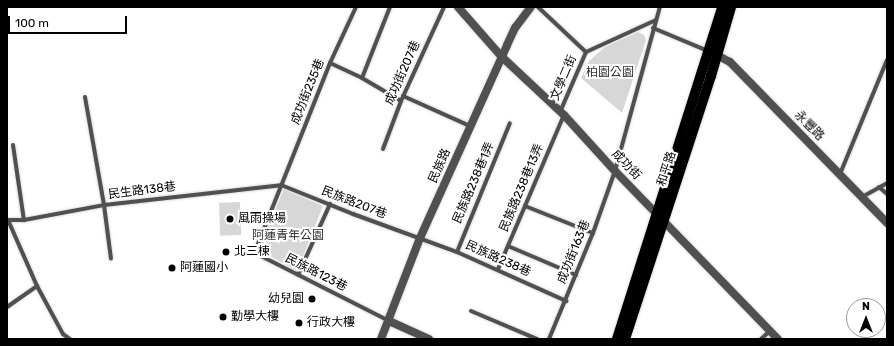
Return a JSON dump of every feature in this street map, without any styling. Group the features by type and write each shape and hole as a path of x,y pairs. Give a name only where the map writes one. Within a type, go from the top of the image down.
{"main road":[{"name":"和平路","path":"625,339 664,220 713,53 722,7"},
{"name":"和平路","path":"616,339 656,212 731,7"}],"street":[{"name":"成功街","path":"458,7 502,57 562,114 615,171 778,339"},
{"name":"民族路","path":"380,339 420,238 515,28 531,7"},
{"name":"永豐路","path":"713,53 730,62 887,223"},
{"path":"388,321 429,339"}],"lane":[{"name":"成功街235巷","path":"281,185 330,63 356,7"},
{"path":"362,78 390,7"},
{"name":"成功街207巷","path":"383,149 403,96 444,7"},
{"name":"文學二街","path":"538,7 586,52"},
{"name":"成功街163巷","path":"549,339 594,233 615,171 660,7"},
{"name":"文學二街","path":"562,114 586,52 656,20"},
{"path":"653,28 713,53"},
{"path":"840,174 887,60"},
{"path":"330,63 362,78 401,101"},
{"path":"403,96 471,126"},
{"path":"84,97 104,206 111,259"},
{"name":"民族路238巷13弄","path":"498,269 562,114"},
{"name":"民族路238巷1弄","path":"457,252 510,122"},
{"path":"13,146 24,220"},
{"path":"862,197 887,183"},
{"name":"民族路207巷","path":"281,185 420,238"},
{"name":"民生路138巷","path":"7,220 24,220 104,206 281,185"},
{"name":"民族路123巷","path":"281,185 259,238 259,255 388,321"},
{"path":"879,187 887,194"},
{"path":"298,275 330,204"},
{"path":"525,206 594,233"},
{"path":"7,220 37,286 63,334 70,339"},
{"name":"民族路238巷","path":"420,238 498,269 566,301"},
{"path":"508,246 576,275"},
{"path":"7,308 37,286"},
{"path":"471,311 537,339"},
{"path":"761,339 770,331"}],"green space":[{"name":"柏園公園","path":"638,32 644,35 646,40 622,113 581,78 589,61 605,47"},
{"name":"阿蓮青年公園","path":"284,189 323,206 297,271 263,252 261,243"},
{"name":"風雨操場","path":"240,202 241,235 220,236 219,203"}],"place":[{"name":"風雨操場","path":"230,219"},
{"name":"北三棟","path":"226,252"},
{"name":"阿蓮國小","path":"172,268"},
{"name":"幼兒園","path":"312,299"},
{"name":"勤學大樓","path":"223,317"},
{"name":"行政大樓","path":"299,323"}]}
